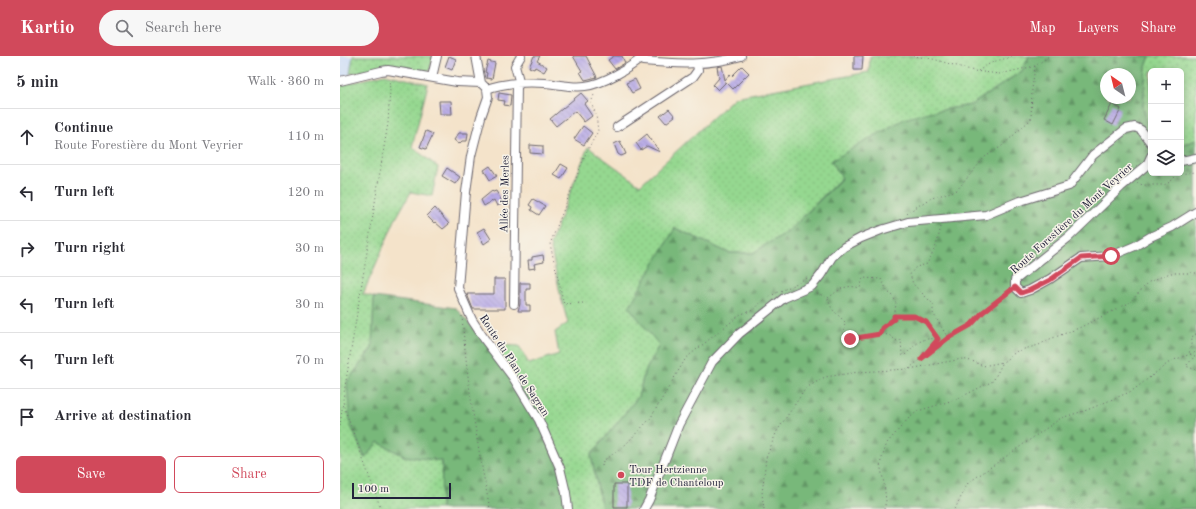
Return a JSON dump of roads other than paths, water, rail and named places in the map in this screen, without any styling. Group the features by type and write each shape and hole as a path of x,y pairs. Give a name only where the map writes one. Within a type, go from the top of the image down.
{"street":[{"path":"432,77 437,56"},
{"name":"Route du Plan de Sagran","path":"476,56 488,97 471,156 466,192 458,288 472,320 512,376 539,420 560,468 568,509"},
{"name":"Allée des Merles","path":"514,304 518,84 515,66 521,56"},
{"path":"340,81 388,70 484,86 545,83 575,87 586,86 619,73 642,58 643,61 669,64 697,64 713,63 741,56"},
{"path":"617,127 693,77 698,70 697,64"},
{"path":"644,509 679,424 712,362 739,334 784,298 812,286 832,257 844,247 881,230 908,222 986,215 1017,202 1069,186 1094,155 1126,129 1135,127 1141,130 1148,140"},
{"path":"1184,160 1196,158"},
{"name":"Route Forestière du Mont Veyrier","path":"1148,163 1069,237 1015,280 1015,287 1021,293 1030,290 1050,280 1081,258 1111,256 1135,246 1172,227 1196,212"}],"place":[{"name":"Tour Hertzienne TDF de Chanteloup","path":"621,475"}]}
